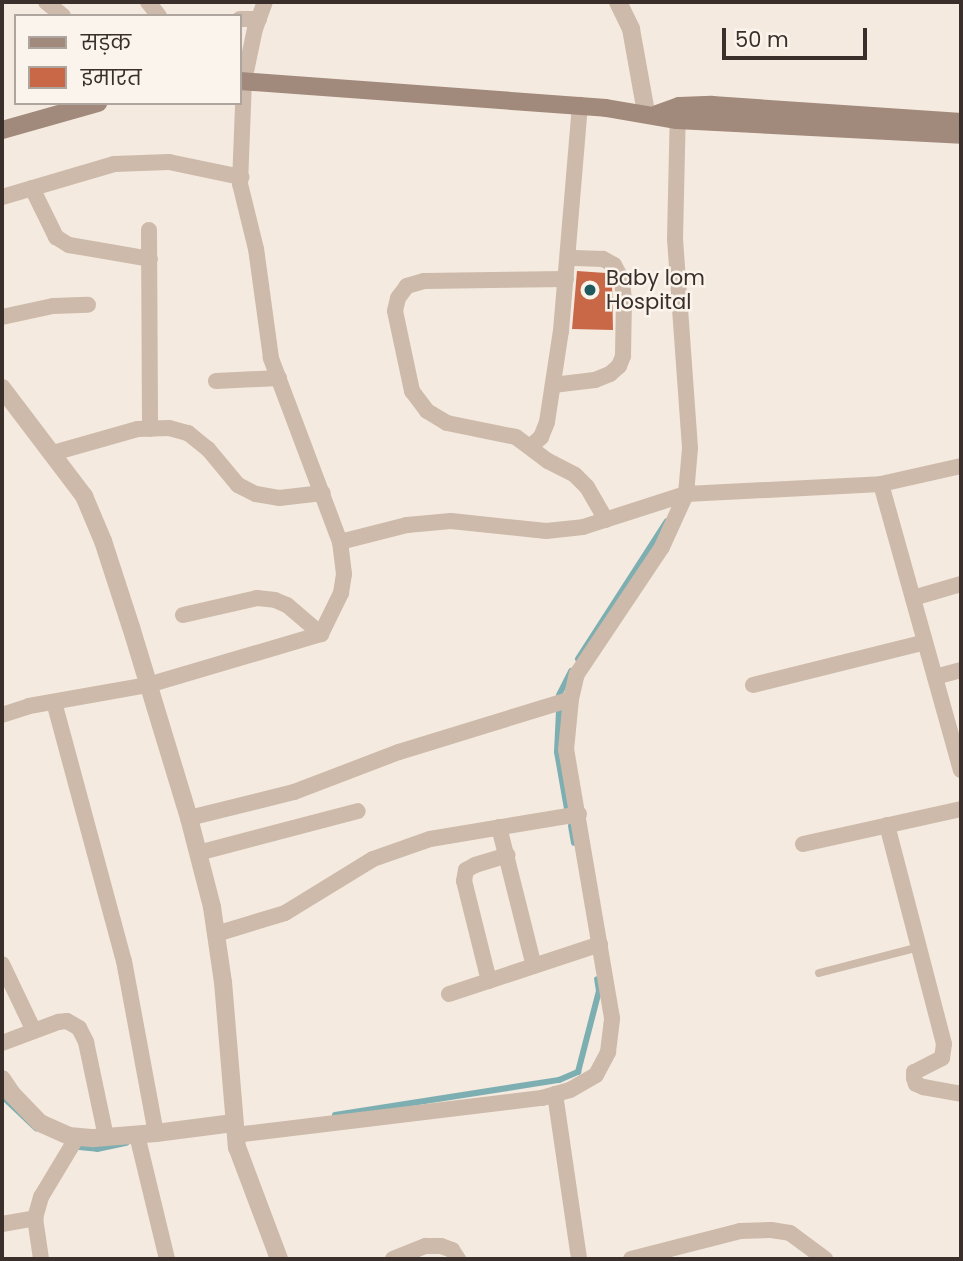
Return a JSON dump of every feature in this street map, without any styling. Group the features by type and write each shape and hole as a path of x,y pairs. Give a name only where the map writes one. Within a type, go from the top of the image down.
{"main road":[{"path":"242,81 652,113 829,111 961,122"},
{"path":"2,130 90,105"},
{"path":"678,113 961,135"}],"street":[{"path":"46,2 61,14"},
{"path":"242,81 265,2"},
{"path":"618,2 631,30 652,113"},
{"path":"242,19 259,19"},
{"path":"2,715 54,702 148,685 321,634 341,593 344,574 340,542 271,358 256,249 241,177 242,105"},
{"path":"530,447 541,437 547,422 553,385 566,279 580,106"},
{"path":"2,1079 12,1094 40,1123 77,1136 106,1137 234,1129 555,1094 570,1090 596,1075 608,1052 612,1018 566,750 571,699 577,674 662,547 686,494 690,448 676,239 678,113"},
{"path":"2,197 114,163 169,162 241,177"},
{"path":"32,188 47,221 62,241 103,253 150,259"},
{"path":"149,230 150,429"},
{"path":"553,385 595,380 610,374 623,356 624,300 622,280 614,265 603,259 568,258"},
{"path":"566,279 424,281 407,286 398,298 396,311 412,391 427,411 447,423 516,437 548,461 575,475 587,487 606,520"},
{"path":"2,317 53,306 88,305"},
{"path":"216,381 279,378"},
{"path":"2,388 84,496 103,541 198,853 216,934 223,982 234,1129 279,1259"},
{"path":"53,453 138,429 169,428 188,433 208,449 238,485 256,494 279,499 323,494"},
{"path":"340,542 407,525 451,521 546,531 583,527 686,494 881,484 961,466"},
{"path":"881,484 961,770"},
{"path":"913,598 961,584"},
{"path":"183,615 257,598 275,600 287,605 321,634"},
{"path":"753,685 925,642"},
{"path":"935,677 961,670"},
{"path":"188,818 294,792 399,752 571,699"},
{"path":"54,702 124,961 156,1133"},
{"path":"803,844 961,809"},
{"path":"198,853 358,811"},
{"path":"216,934 285,913 373,859 430,838 579,814"},
{"path":"887,825 945,1052 942,1058 914,1072 914,1078 916,1084 923,1087 961,1094"},
{"path":"499,827 534,966"},
{"path":"489,981 464,881 466,870 475,864 507,855"},
{"path":"449,994 600,944"},
{"path":"2,964 34,1031"},
{"path":"2,1043 67,1021 79,1028 86,1042 106,1137"},
{"path":"555,1094 579,1259"},
{"path":"137,1135 167,1259"},
{"path":"41,1259 34,1218 41,1196 77,1136"},
{"path":"2,1224 34,1218"},
{"path":"631,1259 740,1231 771,1230 790,1233 825,1259"},
{"path":"393,1259 426,1247 441,1246 452,1250 458,1259"}],"lane":[{"path":"819,973 919,947"}],"building":[{"path":"577,271 606,273 612,283 613,330 572,329"}],"waterway":[{"path":"578,659 667,521"},
{"path":"559,695 571,671"},
{"path":"559,711 557,752 567,809"},
{"path":"571,826 574,843"},
{"path":"335,1115 559,1080 578,1072 599,991 597,979"},
{"path":"2,1096 36,1128"},
{"path":"79,1147 97,1149 126,1143"}],"place":[{"name":"Baby lom Hospital","path":"590,290"}]}
